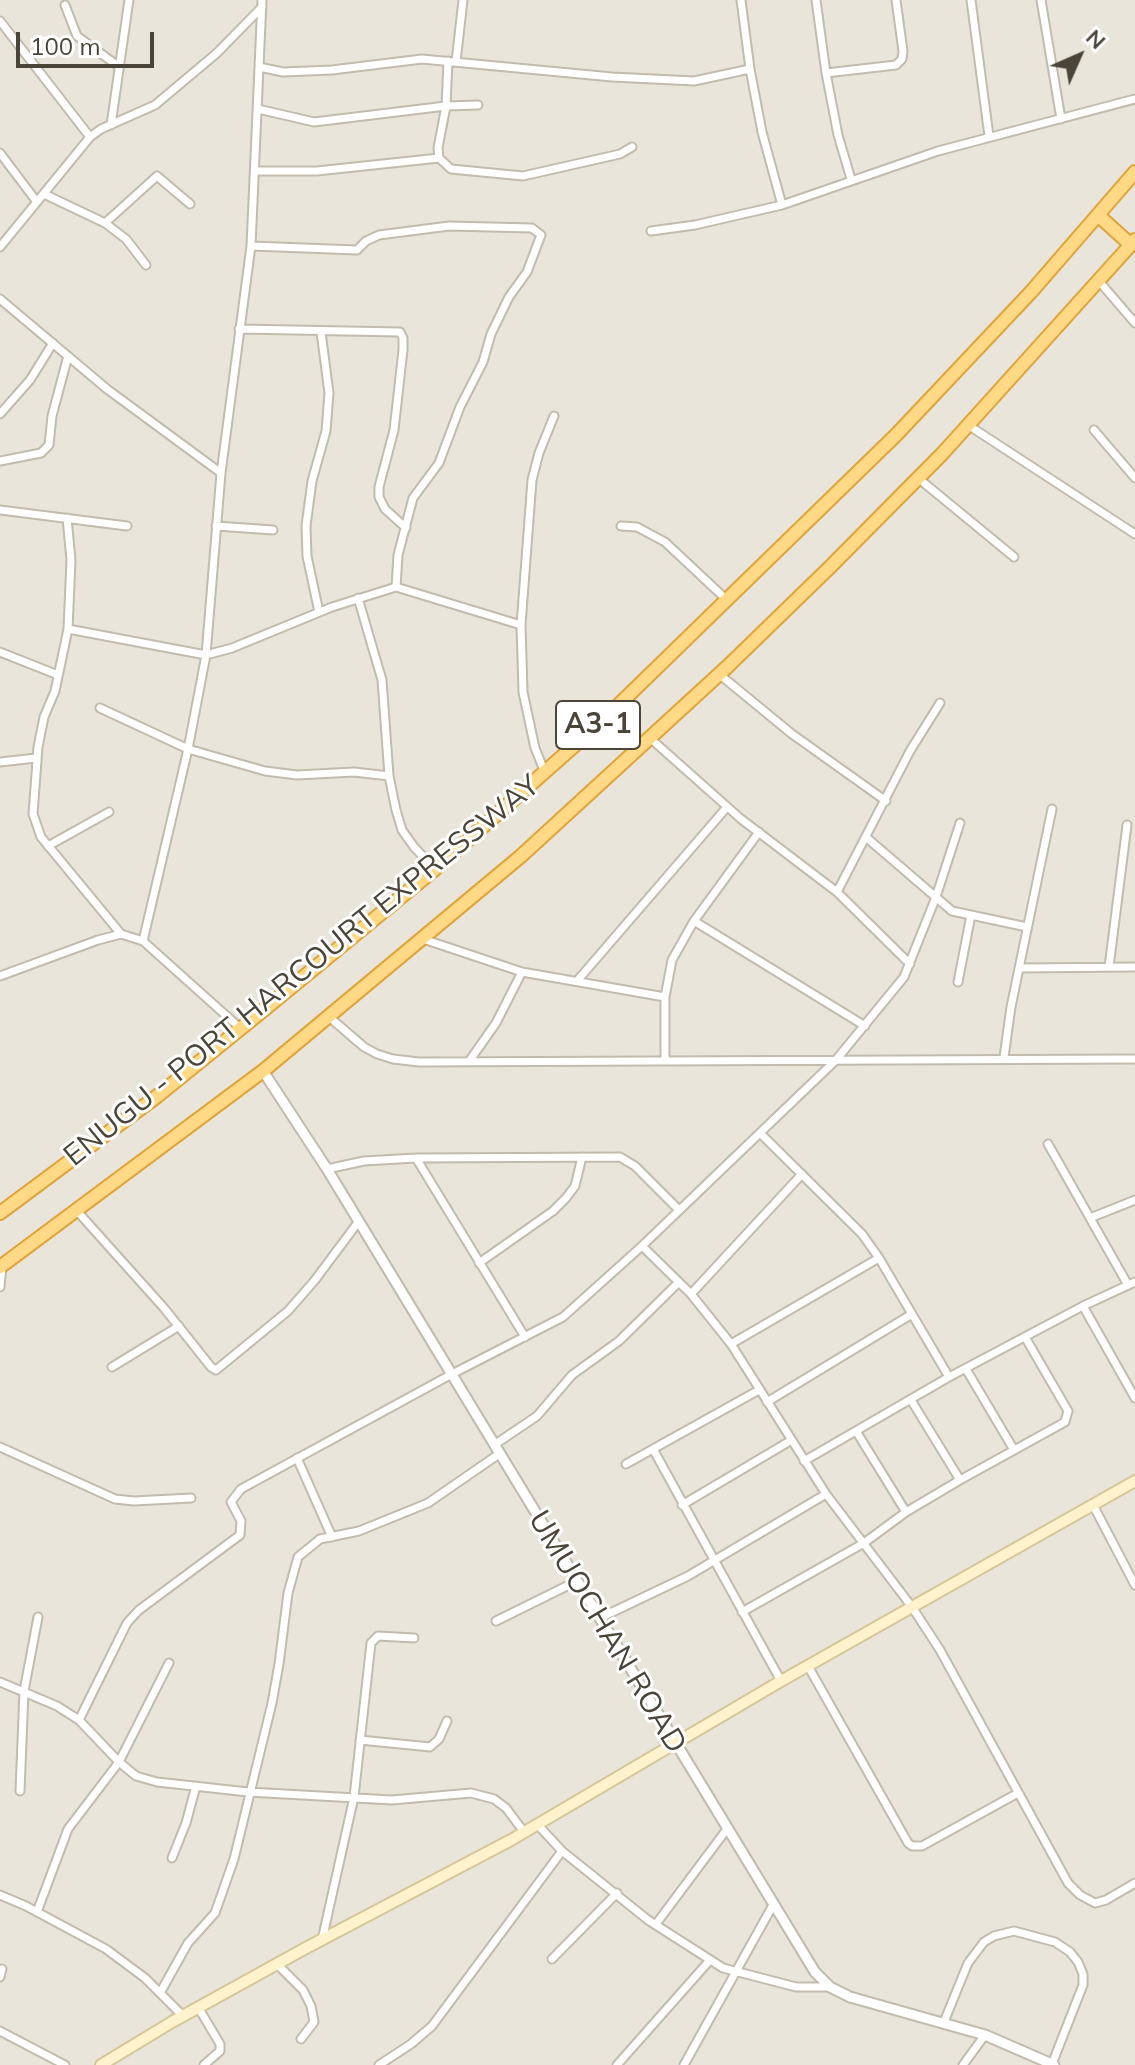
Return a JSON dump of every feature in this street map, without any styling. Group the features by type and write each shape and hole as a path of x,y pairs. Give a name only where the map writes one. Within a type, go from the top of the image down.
{"highway":[{"name":"ENUGU - PORT HARCOURT EXPRESSWAY","path":"0,1213 156,1097 435,869 545,773 728,601 907,424 1099,216 1135,172"},
{"path":"1099,216 1133,243"},
{"name":"ENUGU - PORT HARCOURT EXPRESSWAY","path":"1,1266 263,1071 521,856 651,739 918,478 1133,243"}],"main road":[{"path":"101,2065 198,2007 524,1832 781,1681 1135,1481"}],"street":[{"path":"111,125 129,0"},
{"path":"463,0 438,148 443,165 459,171 523,176 620,154 632,147"},
{"path":"741,0 762,132 782,205"},
{"path":"816,0 838,135 851,179"},
{"path":"826,73 896,65 902,59 896,0"},
{"path":"971,0 989,136"},
{"path":"1041,0 1061,119"},
{"path":"143,941 188,749 206,655 221,473 251,246 262,4"},
{"path":"1,243 90,137 155,105 217,53 262,4"},
{"path":"65,5 77,36 118,66"},
{"path":"0,21 90,137"},
{"path":"259,67 283,72 343,69 402,60 694,81 750,69"},
{"path":"651,231 695,225 782,205 851,179 989,136 1135,99"},
{"path":"258,109 314,122 478,105"},
{"path":"0,153 37,202"},
{"path":"256,171 317,171 439,158"},
{"path":"105,223 155,176 190,204"},
{"path":"44,194 105,223 126,239 146,265"},
{"path":"251,246 357,250 379,235 449,226 532,228 541,235 527,272 509,297 491,334 483,362 460,407 439,463 413,498 398,555 396,587"},
{"path":"1098,280 1135,323"},
{"path":"0,299 68,356 221,473"},
{"path":"239,329 400,332 403,338 394,430 379,497 385,509 406,528"},
{"path":"319,612 307,556 306,526 312,481 326,431 329,393 321,332"},
{"path":"0,414 30,380 53,343"},
{"path":"0,461 41,453 49,445 52,416 68,356"},
{"path":"545,773 535,748 523,692 521,625 532,480 554,416"},
{"path":"968,425 1135,534"},
{"path":"1094,430 1135,478"},
{"path":"918,478 1014,557"},
{"path":"0,510 127,526"},
{"path":"67,518 71,560 68,629 36,758 33,814 48,846 121,934"},
{"path":"216,526 273,530"},
{"path":"621,526 637,527 665,542 728,601"},
{"path":"68,629 206,655 232,648 358,598 396,587 521,625"},
{"path":"358,598 382,680 389,776 402,830 435,869"},
{"path":"0,652 58,675"},
{"path":"719,674 792,734 886,801"},
{"path":"837,892 910,751 940,703"},
{"path":"100,708 188,749 265,771 297,775 354,772 389,776"},
{"path":"651,739 727,807 837,892 910,964"},
{"path":"0,762 36,758"},
{"path":"577,981 727,807"},
{"path":"1004,1057 1052,809"},
{"path":"48,846 109,812"},
{"path":"79,1720 127,1623 139,1610 237,1539 242,1528 231,1502 241,1489 563,1317 642,1246 836,1060 896,990 910,964 960,823"},
{"path":"1109,967 1127,825"},
{"path":"665,1059 665,997 672,960 694,921 759,832"},
{"path":"867,838 952,911 1027,927"},
{"path":"958,982 971,915"},
{"path":"694,921 865,1026"},
{"path":"0,976 121,934 143,941 240,1028"},
{"path":"423,939 522,972 665,997"},
{"path":"1019,968 1135,967"},
{"path":"470,1060 496,1023 522,972"},
{"path":"328,1016 364,1047 377,1054 419,1062 1004,1057 1135,1059"},
{"name":"UMUOCHAN ROAD","path":"263,1071 359,1221 815,1972 830,1987 850,1997 985,2035 1053,2065"},
{"path":"760,1133 847,1217 879,1258 949,1377"},
{"path":"804,1461 949,1377 1083,1306 1132,1284 1048,1144"},
{"path":"479,1263 553,1211 566,1198 575,1186 582,1157"},
{"path":"327,1169 364,1161 416,1158 620,1157 628,1160 679,1210"},
{"path":"416,1158 525,1337"},
{"path":"691,1294 802,1174"},
{"path":"1090,1218 1135,1200"},
{"path":"77,1211 216,1370 288,1311 359,1221"},
{"path":"642,1246 691,1294 731,1344 826,1494 912,1607 940,1650 1068,1883 1080,1895 1095,1903 1135,1883"},
{"path":"731,1344 879,1258"},
{"path":"0,1287 1,1266"},
{"path":"160,1993 188,1943 217,1909 234,1859 272,1703 288,1593 298,1557 320,1539 359,1531 428,1503 537,1416 572,1375 619,1341 679,1282"},
{"path":"1083,1306 1135,1398"},
{"path":"767,1402 912,1314"},
{"path":"112,1367 179,1326"},
{"path":"742,1612 864,1543 906,1512 960,1480 1059,1427 1068,1416 1068,1411 1025,1337"},
{"path":"966,1369 1014,1450"},
{"path":"626,1464 759,1390"},
{"path":"911,1400 960,1480"},
{"path":"856,1431 906,1512"},
{"path":"682,1505 790,1441"},
{"path":"0,1447 115,1499 159,1501 191,1498"},
{"path":"653,1449 781,1681"},
{"path":"297,1458 332,1537"},
{"path":"600,1618 714,1562 826,1494"},
{"path":"1093,1505 1135,1585"},
{"path":"496,1621 577,1581"},
{"path":"20,1791 24,1691 38,1617"},
{"path":"322,1940 354,1797 371,1643 378,1636 414,1638"},
{"path":"37,1912 68,1829 119,1762 169,1663"},
{"path":"808,1666 912,1846 922,1846 1018,1793"},
{"path":"0,1682 79,1720 136,1776 157,1782 248,1792 392,1800 471,1793 494,1799 506,1808 524,1832"},
{"path":"360,1740 430,1747 439,1739 447,1721"},
{"path":"172,1858 196,1786"},
{"path":"537,1824 562,1851 656,1924 710,1960 735,1972 796,1987 830,1987"},
{"path":"656,1924 727,1829"},
{"path":"379,2065 432,2026 562,1851"},
{"path":"552,1959 617,1893"},
{"path":"0,1895 106,1949 145,1978 183,2016"},
{"path":"684,2065 773,1905"},
{"path":"944,2022 968,1963 984,1942 1014,1931 1055,1942 1078,1962 1083,1985 1053,2065"},
{"path":"617,2065 710,1960"},
{"path":"277,1964 303,1990 314,2015 314,2022 301,2039"},
{"path":"198,2007 220,2044 220,2051 204,2065"},
{"path":"0,2031 65,2065"},
{"path":"963,2065 985,2035"}],"shaded area":[{"path":"0,0 1135,0 1135,2065 0,2065"}]}
